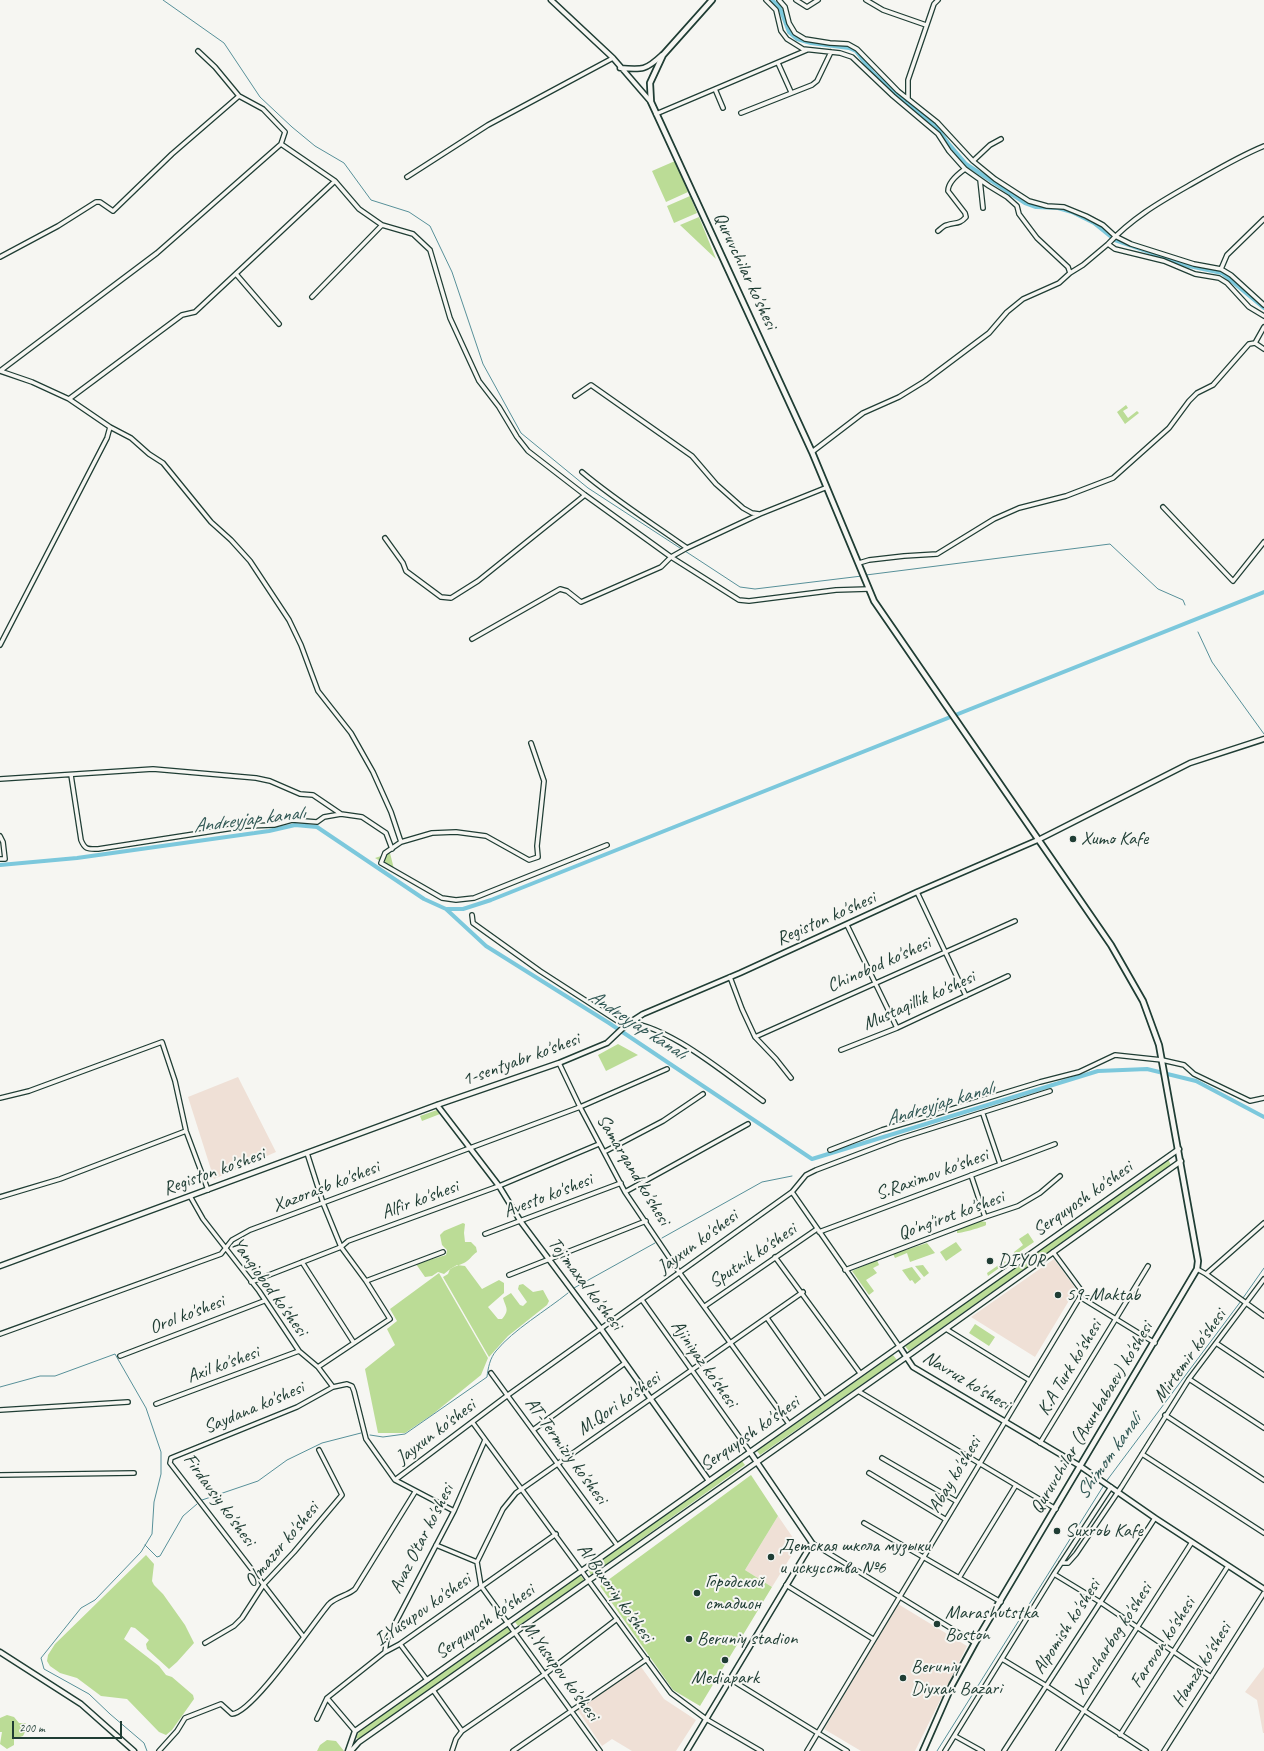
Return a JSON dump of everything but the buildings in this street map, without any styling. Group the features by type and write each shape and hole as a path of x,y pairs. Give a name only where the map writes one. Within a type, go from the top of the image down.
{"main road":[{"name":"Quruvchilar ko'shesi","path":"712,0 663,55 650,83 651,102 812,452 825,488 874,601 1040,839 1111,945 1142,1001 1159,1045 1179,1149"},
{"path":"1179,1149 1196,1245 1198,1261 1197,1269"},
{"name":"Quruvchilar (Axunbabaev) ko'shesi","path":"923,1751 952,1685 975,1643 1001,1602 1080,1466 1155,1343 1197,1269"}],"street":[{"path":"551,0 613,58 620,68 651,102"},
{"path":"766,0 776,10 781,31 787,39 803,49 840,53 852,56 896,93 908,99 937,122 973,161 995,179 1029,201 1047,206 1064,207 1086,216 1103,225 1115,236 1131,244 1194,264 1221,269 1231,275 1264,305"},
{"path":"780,0 785,8 789,23 794,33 806,39 830,44 848,44 858,49 896,93 938,134 965,169 1007,197 1017,206 1019,214 1034,234 1068,267 1070,273"},
{"path":"796,0 807,7 818,0"},
{"path":"866,0 883,10 926,25"},
{"path":"908,99 908,80 926,25 934,4 938,0"},
{"path":"656,114 808,49"},
{"path":"0,371 157,253 281,144 285,132 263,109 239,96 215,67 198,51"},
{"path":"741,113 817,81 832,52"},
{"path":"620,68 642,69 648,67 663,55"},
{"path":"407,177 488,125 613,58"},
{"path":"778,62 791,92"},
{"path":"715,89 723,108"},
{"path":"0,257 58,226 96,202 100,202 113,211 172,154 239,96"},
{"path":"973,161 990,145 1001,139"},
{"path":"281,144 334,180 358,209 382,225 413,234 430,250 450,318 479,381 499,407 516,437 528,451 584,495 671,557 739,600 750,601 836,590 869,589"},
{"path":"812,452 863,413 899,397 925,381 989,333 1007,312 1023,299 1059,283 1108,244 1115,236 1141,214 1239,156 1264,146"},
{"path":"938,231 946,225 962,222 966,217 965,213 948,191 948,187 955,177 965,169"},
{"path":"69,399 182,315 195,312 334,180"},
{"path":"980,180 983,208"},
{"path":"1221,269 1227,255 1264,219"},
{"path":"312,297 382,225"},
{"path":"1108,244 1115,249 1164,262 1195,274 1219,278 1227,283 1249,307 1264,316"},
{"path":"236,274 279,324"},
{"path":"1254,344 1264,327"},
{"path":"859,565 869,560 937,554 978,531 994,519 1019,508 1066,496 1113,478 1169,428 1197,393 1212,384 1249,344 1254,344 1264,349"},
{"path":"0,371 32,382 69,399 131,438 149,454 163,463 211,522 231,540 250,561 289,620 301,645 318,691 351,733 373,772 391,812 401,842"},
{"path":"574,396 591,385 606,394 618,405 692,456 716,484 743,508 752,513 760,514"},
{"path":"0,645 107,438 110,426"},
{"path":"582,472 611,497 643,516 687,548"},
{"path":"472,639 560,589 567,591 581,602 661,567 671,557 687,548 760,514 825,488"},
{"path":"385,538 403,563 406,572 441,596 451,598 478,581 584,495"},
{"path":"1162,507 1233,581 1264,542"},
{"name":"Registon ko'shesi","path":"612,1039 626,1025 643,1014 730,977 917,892 1040,839 1190,763 1264,739"},
{"path":"531,743 544,781 537,846 538,857 529,860 486,836 456,832 432,833 401,842 385,853 381,863 442,898 456,900 474,898 607,845"},
{"path":"0,779 153,769 256,778 270,781 300,794 313,795 341,814"},
{"path":"71,775 81,840 83,847 87,849 98,849 246,826 274,825 292,820 317,822 324,816 341,814 362,817 386,833 392,849"},
{"path":"0,836 3,842 5,859 0,859"},
{"path":"917,892 966,996"},
{"path":"472,915 473,923 540,971 619,1022 631,1021 668,1035 763,1101"},
{"name":"Chinobod ko'shesi","path":"755,1037 945,950 1015,920"},
{"path":"847,925 897,1028"},
{"name":"Mustaqillik ko'shesi","path":"840,1050 897,1028 1008,976"},
{"path":"730,977 742,1010 755,1037 776,1059 791,1078"},
{"name":"1-sentyabr ko'shesi","path":"437,1105 559,1063 612,1039"},
{"path":"0,1098 30,1091 162,1042 175,1081 186,1131 208,1190"},
{"path":"830,1150 896,1126 1040,1082 1079,1072 1115,1055 1162,1060 1184,1066 1194,1074 1250,1101 1263,1099"},
{"name":"Samarqand ko'shesi","path":"559,1063 580,1107 625,1192 679,1272 789,1424"},
{"name":"Xazorasb ko'shesi","path":"0,1334 221,1254 232,1240 250,1230 580,1107 667,1069"},
{"name":"Jayxun ko'shesi","path":"395,1480 600,1328 642,1300 792,1192 806,1175 898,1139 983,1114 1017,1100 1050,1091"},
{"path":"604,1152 663,1121 703,1094"},
{"name":"Registon ko'shesi","path":"0,1266 437,1105"},
{"name":"Tojimaxal ko'shesi","path":"437,1105 499,1186 521,1222 600,1328 709,1481"},
{"path":"983,1114 1000,1164"},
{"path":"625,1192 748,1124"},
{"path":"0,1197 60,1179 186,1131"},
{"name":"Alfir ko'shesi","path":"251,1282 341,1247 348,1241 499,1186 599,1144"},
{"name":"S.Raximov ko'shesi","path":"818,1230 1055,1144"},
{"name":"Serquyosh ko'shesi","path":"350,1751 355,1731 1179,1149"},
{"path":"307,1153 323,1203 341,1247 366,1280 390,1319 318,1367"},
{"name":"Serquyosh ko'shesi","path":"350,1751 359,1742 756,1461 905,1358 1181,1161"},
{"path":"971,1175 985,1217"},
{"name":"Qo'ng'irot ko'shesi","path":"845,1270 1018,1206 1040,1193 1060,1176"},
{"name":"Avesto ko'shesi","path":"485,1234 521,1222 621,1183"},
{"name":"Navruz ko'shesi","path":"792,1192 899,1346 905,1358 913,1367 1080,1466 1110,1486"},
{"name":"Yangiobod ko'shesi","path":"190,1196 203,1219 251,1282 299,1351 318,1367 333,1387"},
{"path":"509,1275 646,1221"},
{"path":"1206,1274 1264,1223"},
{"name":"Sputnik ko'shesi","path":"704,1306 775,1257 818,1230"},
{"path":"366,1280 443,1252"},
{"path":"1053,1252 1080,1290 1080,1297 1155,1343"},
{"path":"775,1257 803,1292 860,1373"},
{"path":"302,1262 354,1343"},
{"name":"K.A Turk ko'shesi","path":"1040,1443 1148,1266"},
{"path":"1197,1269 1264,1316"},
{"name":"Mirtemir ko'shesi","path":"1061,1563 1071,1561 1118,1492 1189,1379 1264,1279"},
{"name":"M.Qori ko'shesi","path":"477,1562 503,1509 510,1499 803,1292"},
{"name":"Abay ko'shesi","path":"807,1751 978,1463 1080,1297"},
{"name":"Ajiniyaz ko'shesi","path":"642,1300 750,1452 812,1543 898,1598 975,1643"},
{"name":"Orol ko'shesi","path":"120,1356 264,1301"},
{"path":"767,1318 824,1399"},
{"path":"946,1329 1029,1380"},
{"path":"1216,1343 1264,1375"},
{"name":"Axil ko'shesi","path":"156,1404 299,1351"},
{"path":"533,1430 625,1363"},
{"name":"AT-Termiziy ko'shesi","path":"491,1373 617,1545"},
{"path":"1189,1379 1264,1428"},
{"name":"Saydana ko'shesi","path":"171,1458 284,1412 333,1387 347,1384 352,1386 354,1391 366,1439 395,1480"},
{"path":"858,1391 1056,1509"},
{"path":"0,1410 128,1402"},
{"path":"1165,1415 1264,1480"},
{"name":"Al Buxoriy ko'shesi","path":"473,1423 523,1489 671,1693 706,1719 760,1751"},
{"name":"Avaz O'tar ko'shesi","path":"385,1652 387,1639 454,1511 485,1440"},
{"name":"Olmazor ko'shesi","path":"205,1643 234,1626 242,1618 264,1584 294,1552 342,1495 319,1450"},
{"path":"1142,1454 1264,1533"},
{"name":"Firdavsiy ko'shesi","path":"171,1458 170,1463 303,1636"},
{"path":"882,1458 956,1501"},
{"path":"0,1475 134,1473"},
{"path":"869,1473 945,1519"},
{"path":"395,1480 415,1492 454,1511"},
{"path":"959,1578 1016,1485"},
{"path":"945,1751 1110,1486 1155,1518 1264,1589"},
{"name":"Jayxun ko'shesi","path":"159,1751 177,1731 185,1718 221,1704 230,1713 234,1714 248,1706 269,1683 328,1604 337,1597 346,1595 355,1588 415,1492"},
{"name":"Alpomish ko'shesi","path":"1004,1751 1155,1518"},
{"path":"864,1523 1001,1602"},
{"name":"I.Yusupov ko'shesi","path":"317,1719 328,1698 385,1652 400,1644 556,1534"},
{"name":"Xoncharbog ko'shesi","path":"1059,1749 1192,1542"},
{"path":"687,1751 812,1543"},
{"path":"436,1545 477,1562"},
{"name":"M.Yusupov ko'shesi","path":"477,1562 481,1586 516,1632 600,1751"},
{"name":"Farovon ko'shesi","path":"1120,1735 1228,1566"},
{"path":"1054,1574 1100,1602 1211,1677"},
{"path":"786,1585 873,1639"},
{"name":"Hamza ko'shesi","path":"1164,1751 1264,1593"},
{"path":"452,1751 456,1739 462,1731 545,1674 617,1619"},
{"path":"400,1644 427,1680"},
{"path":"0,1652 81,1704 134,1751"},
{"path":"513,1751 647,1659"},
{"path":"1002,1659 1046,1685 1146,1751"},
{"path":"730,1680 847,1751"},
{"path":"433,1690 462,1731"},
{"path":"328,1698 355,1731"},
{"path":"955,1736 982,1751"},
{"path":"356,1751 359,1742"},
{"path":"1059,1749 1065,1751"}],"shaded area":[{"path":"238,1077 276,1152 214,1179 188,1097"},
{"path":"1054,1259 1076,1289 1035,1357 971,1317"},
{"name":"Детская школа музыки и искусства №6","path":"778,1516 798,1545 772,1587 745,1570"},
{"name":"Beruniy Diyxan Bazari","path":"898,1604 967,1646 915,1751 861,1751 824,1729"},
{"path":"639,1664 664,1699 696,1720 676,1751 632,1751 612,1739 602,1746 576,1708"},
{"path":"1264,1667 1263,1733 1257,1700 1245,1692"}],"green space":[{"path":"675,161 688,192 666,202 652,171"},
{"path":"690,196 697,213 674,223 667,206"},
{"path":"699,217 716,259 680,225"},
{"path":"1126,405 1128,408 1123,411 1128,418 1137,411 1139,413 1125,424 1117,412"},
{"path":"390,853 394,869 375,858"},
{"path":"618,1044 638,1055 606,1071 598,1055"},
{"path":"437,1110 440,1114 422,1121 420,1116"},
{"path":"1168,1159 1171,1165 909,1351 905,1346"},
{"path":"980,1221 986,1222 986,1225 957,1233 957,1230"},
{"path":"463,1223 465,1224 465,1242 471,1242 476,1247 477,1252 466,1262 452,1268 444,1274 438,1272 432,1276 425,1277 416,1264 446,1255 447,1250 442,1245 440,1235 444,1231"},
{"path":"1028,1233 1034,1242 1015,1255 1014,1252 1023,1245 1019,1239"},
{"path":"956,1242 962,1250 946,1261 940,1252"},
{"path":"927,1243 935,1253 910,1262 907,1253 895,1258 893,1254"},
{"path":"877,1260 879,1265 873,1268 877,1273 866,1280 874,1291 869,1295 852,1271"},
{"path":"1005,1261 1006,1263 988,1276 987,1273"},
{"path":"457,1265 465,1266 482,1289 499,1280 504,1283 504,1293 488,1307 498,1319 502,1319 507,1311 503,1298 511,1293 520,1305 523,1306 527,1302 518,1289 519,1285 523,1284 533,1292 543,1290 549,1301 547,1305 508,1336 489,1357 443,1277 448,1274 450,1269"},
{"path":"923,1265 929,1273 924,1277 915,1266"},
{"path":"912,1267 921,1279 915,1284 912,1280 910,1281 902,1270"},
{"path":"439,1273 488,1358 481,1375 433,1414 405,1433 378,1433 365,1369 395,1345 387,1329 397,1321 390,1309"},
{"path":"975,1324 995,1337 989,1346 969,1333"},
{"path":"893,1355 897,1360 760,1455 757,1451"},
{"path":"742,1461 745,1465 591,1575 588,1570"},
{"name":"Beruniy stadion","path":"751,1475 778,1516 745,1570 772,1587 700,1706 673,1690 600,1586"},
{"path":"146,1555 154,1564 152,1581 154,1585 163,1594 185,1625 194,1643 169,1669 147,1649 146,1644 149,1640 135,1628 131,1627 124,1639 159,1666 166,1675 172,1677 193,1695 194,1699 172,1730 166,1735 159,1732 127,1699 101,1696 77,1678 60,1673 50,1666 47,1661 48,1655 55,1644"},
{"path":"580,1575 584,1580 518,1626 515,1622"},
{"path":"508,1627 511,1632 359,1739 356,1738 363,1728"},
{"path":"7,1715 14,1717 19,1723 26,1723 22,1727 25,1732 23,1736 14,1739 14,1745 7,1749 0,1744 2,1732 0,1732 0,1718"},
{"path":"327,1740 336,1741 344,1751 317,1751 320,1745"}],"waterway":[{"path":"163,0 224,43 260,97 315,146 344,163 371,200 409,212 430,226 452,272 483,364 521,433 588,488 683,550"},
{"path":"772,0 780,8 789,32 797,39 811,43 849,48 856,51 873,73 921,115 935,125 966,164 1025,203 1036,207 1058,208 1072,212 1094,223 1115,240 1189,266 1222,273 1264,308"},
{"path":"866,575 1110,544 1158,589 1183,600 1185,605"},
{"path":"685,551 740,587 755,589 862,576"},
{"path":"447,909 463,909 491,900 1264,592"},
{"path":"1198,632 1212,662 1264,734"},
{"name":"Andreyjap kanalı","path":"0,865 77,858 269,831 295,825 317,827 424,899 446,909 486,946 609,1023 812,1159 1098,1071 1147,1069 1196,1081 1264,1117"},
{"path":"662,1238 762,1182 792,1176"},
{"path":"574,1288 655,1243"},
{"name":"Shimom kanali","path":"1243,1298 1264,1268"},
{"path":"370,1435 383,1437 405,1434 487,1377 492,1357 503,1343 511,1335 568,1293"},
{"name":"Shimom kanali","path":"1105,1483 1241,1301"},
{"path":"0,1387 40,1376 55,1376 115,1354 146,1408 161,1452 161,1474 154,1502 152,1534 141,1552 95,1600 81,1608 41,1658 44,1669 89,1694 144,1743 147,1751"},
{"path":"202,1500 258,1481 287,1460 322,1443 361,1433"},
{"name":"Shimom kanali","path":"937,1751 1104,1485"},
{"path":"145,1545 157,1557 160,1556 183,1516 197,1504"}],"place":[{"name":"Xumo Kafe","path":"1073,839"},
{"name":"DIYOR","path":"990,1261"},
{"name":"59-Maktab","path":"1058,1295"},
{"name":"Suxrob Kafe","path":"1057,1531"},
{"name":"Детская школа музыки и искусства №6","path":"771,1557"},
{"name":"Городской стадион","path":"697,1593"},
{"name":"Marashutstka Boston","path":"937,1624"},
{"name":"Beruniy stadion","path":"689,1639"},
{"name":"Mediapark","path":"725,1660"},
{"name":"Beruniy Diyxan Bazari","path":"903,1678"}]}
